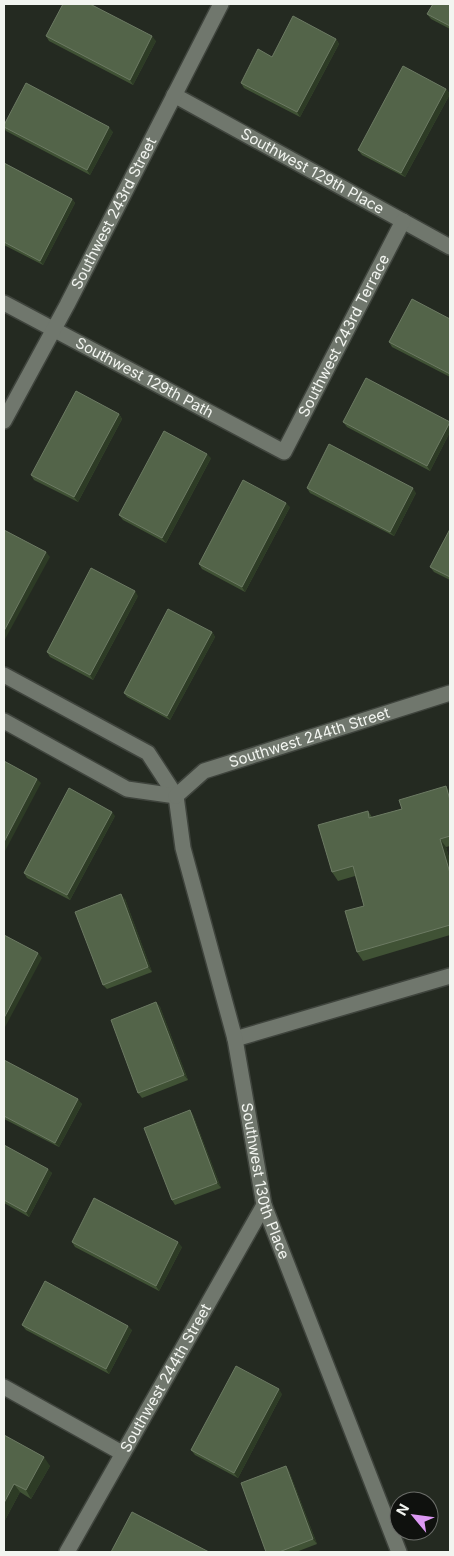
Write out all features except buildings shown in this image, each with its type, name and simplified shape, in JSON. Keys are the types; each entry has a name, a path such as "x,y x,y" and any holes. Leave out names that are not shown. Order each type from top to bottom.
{"street":[{"name":"Southwest 243rd Street","path":"4,421 221,4"},
{"name":"Southwest 129th Place","path":"174,95 450,247"},
{"name":"Southwest 243rd Terrace","path":"284,452 403,221"},
{"name":"Southwest 129th Path","path":"4,303 284,452"},
{"path":"4,675 148,754 176,796"},
{"name":"Southwest 244th Street","path":"176,796 204,771 450,693"},
{"path":"4,721 126,788 176,796"},
{"name":"Southwest 130th Place","path":"176,796 183,848 235,1039 264,1205 399,1552"},
{"path":"235,1039 450,976"},
{"name":"Southwest 244th Street","path":"67,1552 122,1452 264,1205"},
{"path":"4,1387 122,1452"}]}
